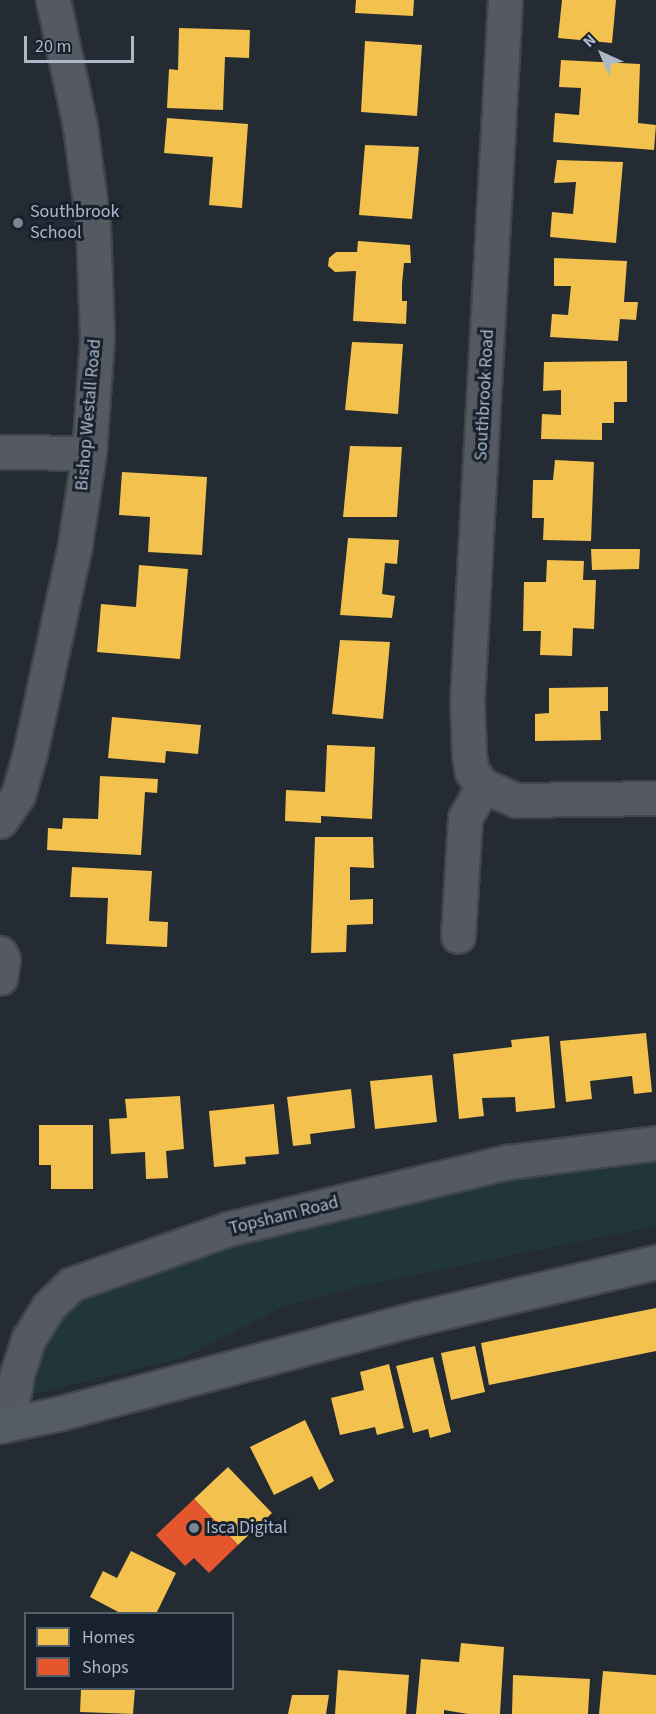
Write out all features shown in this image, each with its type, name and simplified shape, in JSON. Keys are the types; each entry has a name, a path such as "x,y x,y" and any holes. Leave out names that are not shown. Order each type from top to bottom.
{"main road":[{"name":"Topsham Road","path":"4,1425 61,1413 419,1318 656,1263"}],"street":[{"name":"Bishop Westall Road","path":"0,821 18,795 30,753 75,544 89,453 97,338 93,224 80,126 53,0"},
{"name":"Southbrook Road","path":"483,786 472,772 467,702 505,0"},
{"path":"0,452 89,453"},
{"path":"458,936 465,818 483,786 516,800 656,798"},
{"path":"0,953 3,960 0,978"},
{"name":"Topsham Road","path":"4,1425 17,1374 30,1338 48,1307 72,1284 240,1226 508,1162 656,1143"}],"green space":[{"path":"656,1146 656,1226 356,1287 285,1306 183,1358 24,1396 35,1348 63,1301 105,1281 322,1216"}],"building: Homes":[{"path":"356,0 414,0 413,16 355,13"},
{"path":"562,0 616,0 612,43 558,38"},
{"path":"179,28 250,30 249,58 225,57 223,110 167,108 169,69 178,70"},
{"path":"365,41 422,45 417,116 361,112"},
{"path":"561,60 640,64 638,123 656,125 654,150 553,142 555,113 579,115 581,88 559,87"},
{"path":"167,118 248,124 242,208 209,205 213,157 164,153"},
{"path":"365,145 419,147 412,219 359,215"},
{"path":"557,160 623,162 616,243 550,237 552,212 573,214 576,182 554,183"},
{"path":"358,241 410,245 411,263 404,263 402,284 402,301 407,301 406,324 353,321 356,271 335,272 328,266 329,258 336,252 357,252"},
{"path":"554,258 627,261 624,302 638,302 636,320 620,319 618,341 550,337 552,314 568,315 571,286 554,286"},
{"path":"352,342 403,344 398,414 345,410"},
{"path":"627,361 627,402 614,402 614,423 602,423 602,440 541,439 542,414 561,415 561,390 543,391 544,362"},
{"path":"350,446 402,447 397,517 343,517"},
{"path":"555,460 594,462 591,541 543,540 544,518 532,518 533,480 553,480"},
{"path":"122,472 207,477 202,555 148,552 150,517 119,515"},
{"path":"348,538 399,540 397,564 385,563 382,594 395,596 392,618 340,615"},
{"path":"591,549 640,549 639,569 592,570"},
{"path":"547,560 584,561 583,580 596,580 594,629 573,628 572,656 540,655 541,631 523,631 524,582 546,582"},
{"path":"139,565 188,569 180,659 97,652 101,604 136,607"},
{"path":"340,640 390,642 383,719 332,714"},
{"path":"608,687 608,711 600,711 601,740 535,741 535,714 549,713 549,688"},
{"path":"112,717 201,725 198,754 166,751 165,763 108,758"},
{"path":"327,745 375,747 372,819 321,816 321,823 285,821 286,790 325,792"},
{"path":"100,776 158,779 157,793 145,792 141,855 47,850 48,828 62,829 63,818 98,819"},
{"path":"315,837 373,837 374,868 350,867 350,900 373,899 373,924 347,925 346,952 311,953"},
{"path":"72,867 152,871 149,921 168,922 167,947 106,944 108,898 70,897"},
{"path":"646,1033 652,1092 634,1094 632,1076 590,1081 592,1099 566,1102 560,1041"},
{"path":"549,1036 555,1108 516,1112 515,1097 482,1098 484,1116 459,1119 453,1054 512,1047 511,1040"},
{"path":"432,1075 437,1122 375,1129 370,1081"},
{"path":"351,1089 355,1128 310,1134 311,1144 293,1146 287,1097"},
{"path":"180,1096 184,1149 166,1151 168,1178 146,1179 145,1152 111,1154 109,1119 127,1118 125,1099"},
{"path":"274,1104 279,1154 245,1157 246,1164 214,1167 209,1111"},
{"path":"39,1125 93,1125 93,1189 51,1189 51,1165 39,1165"},
{"path":"656,1308 656,1351 489,1385 481,1343"},
{"path":"475,1346 485,1392 451,1400 441,1353"},
{"path":"433,1357 451,1432 430,1438 428,1429 413,1433 396,1366"},
{"path":"389,1364 404,1428 377,1435 375,1427 340,1435 331,1398 364,1390 360,1372"},
{"path":"305,1420 334,1481 319,1490 312,1476 274,1495 250,1447"},
{"path":"228,1467 272,1513 238,1545 194,1499"},
{"path":"131,1551 176,1573 157,1612 118,1612 90,1597 103,1571 117,1578"},
{"path":"461,1643 504,1647 500,1714 468,1714 444,1710 444,1714 416,1714 421,1659 459,1662"},
{"path":"338,1670 409,1675 406,1714 335,1714"},
{"path":"603,1671 656,1675 656,1714 599,1714"},
{"path":"513,1675 590,1679 588,1714 512,1714"},
{"path":"81,1690 135,1690 133,1714 80,1712"},
{"path":"292,1695 329,1695 326,1714 288,1714"}],"building: Shops":[{"path":"194,1499 238,1545 209,1573 194,1558 185,1566 156,1535"}],"place":[{"name":"Southbrook School","path":"18,223"},
{"name":"Isca Digital","path":"194,1528"}]}
